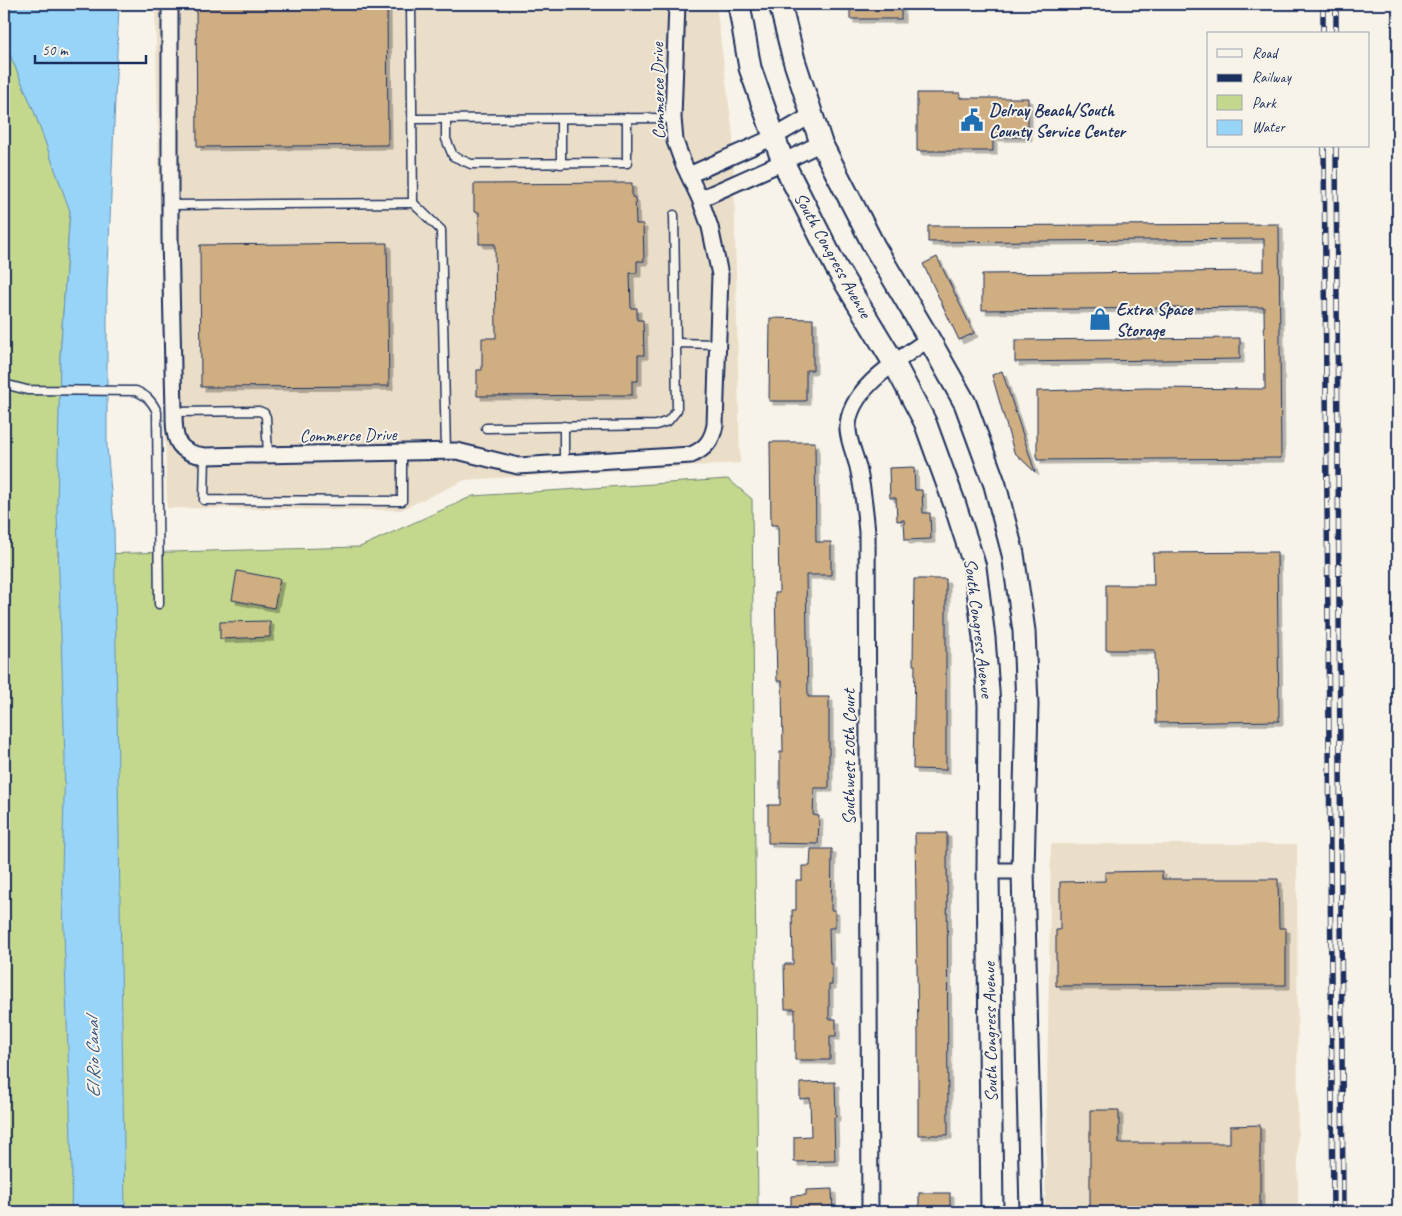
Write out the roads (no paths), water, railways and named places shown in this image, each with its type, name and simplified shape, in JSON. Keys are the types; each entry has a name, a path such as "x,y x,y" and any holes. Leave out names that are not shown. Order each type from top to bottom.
{"main road":[{"name":"South Congress Avenue","path":"738,4 750,68 783,162 836,268 894,363 925,422 954,502 974,567 984,638 989,705 988,871 992,1212"},
{"name":"South Congress Avenue","path":"780,4 794,60 821,143 874,246 965,403 995,485 1013,554 1024,631 1027,705 1023,871 1031,1212"}],"street":[{"name":"Commerce Drive","path":"170,4 170,205 174,434 178,443 194,455 205,456 446,451 468,452 492,461 518,466 691,455 700,451 708,444 713,435 715,425 720,275 710,227 677,147 673,118 676,4"},
{"path":"688,175 774,136 812,115"},
{"path":"700,199 821,143"},
{"name":"Southwest 20th Court","path":"870,1212 867,532 864,500 848,431 852,408 857,398 894,363 929,340"},
{"path":"988,871 1023,871"}],"lane":[{"path":"411,4 413,203 440,230 446,451"},
{"path":"446,119 446,140 453,156 472,164 561,164 627,163 627,118"},
{"path":"412,119 673,118"},
{"path":"561,119 561,164"},
{"path":"170,205 413,203"},
{"path":"486,428 656,424 668,421 677,410 674,215"},
{"path":"676,343 717,344"},
{"path":"4,384 27,390 136,391 146,395 153,403 157,412 159,604"},
{"path":"174,412 259,411 264,413 266,417 268,455"},
{"path":"564,426 564,463"},
{"path":"205,456 204,500 402,502 402,452"}],"water":[{"name":"El Rio Canal","path":"4,4 119,4 107,291 107,447 114,525 125,1212 71,1212 72,1169 62,872 65,760 57,513 60,357 70,211 34,111 5,43"}],"railway":[{"path":"1323,4 1323,32"},
{"path":"1336,4 1336,32"},
{"path":"1324,148 1333,1212"},
{"path":"1336,148 1343,1212"}],"place":[{"name":"Delray Beach/South County Service Center","path":"972,120"},
{"name":"Extra Space Storage","path":"1100,319"}]}
